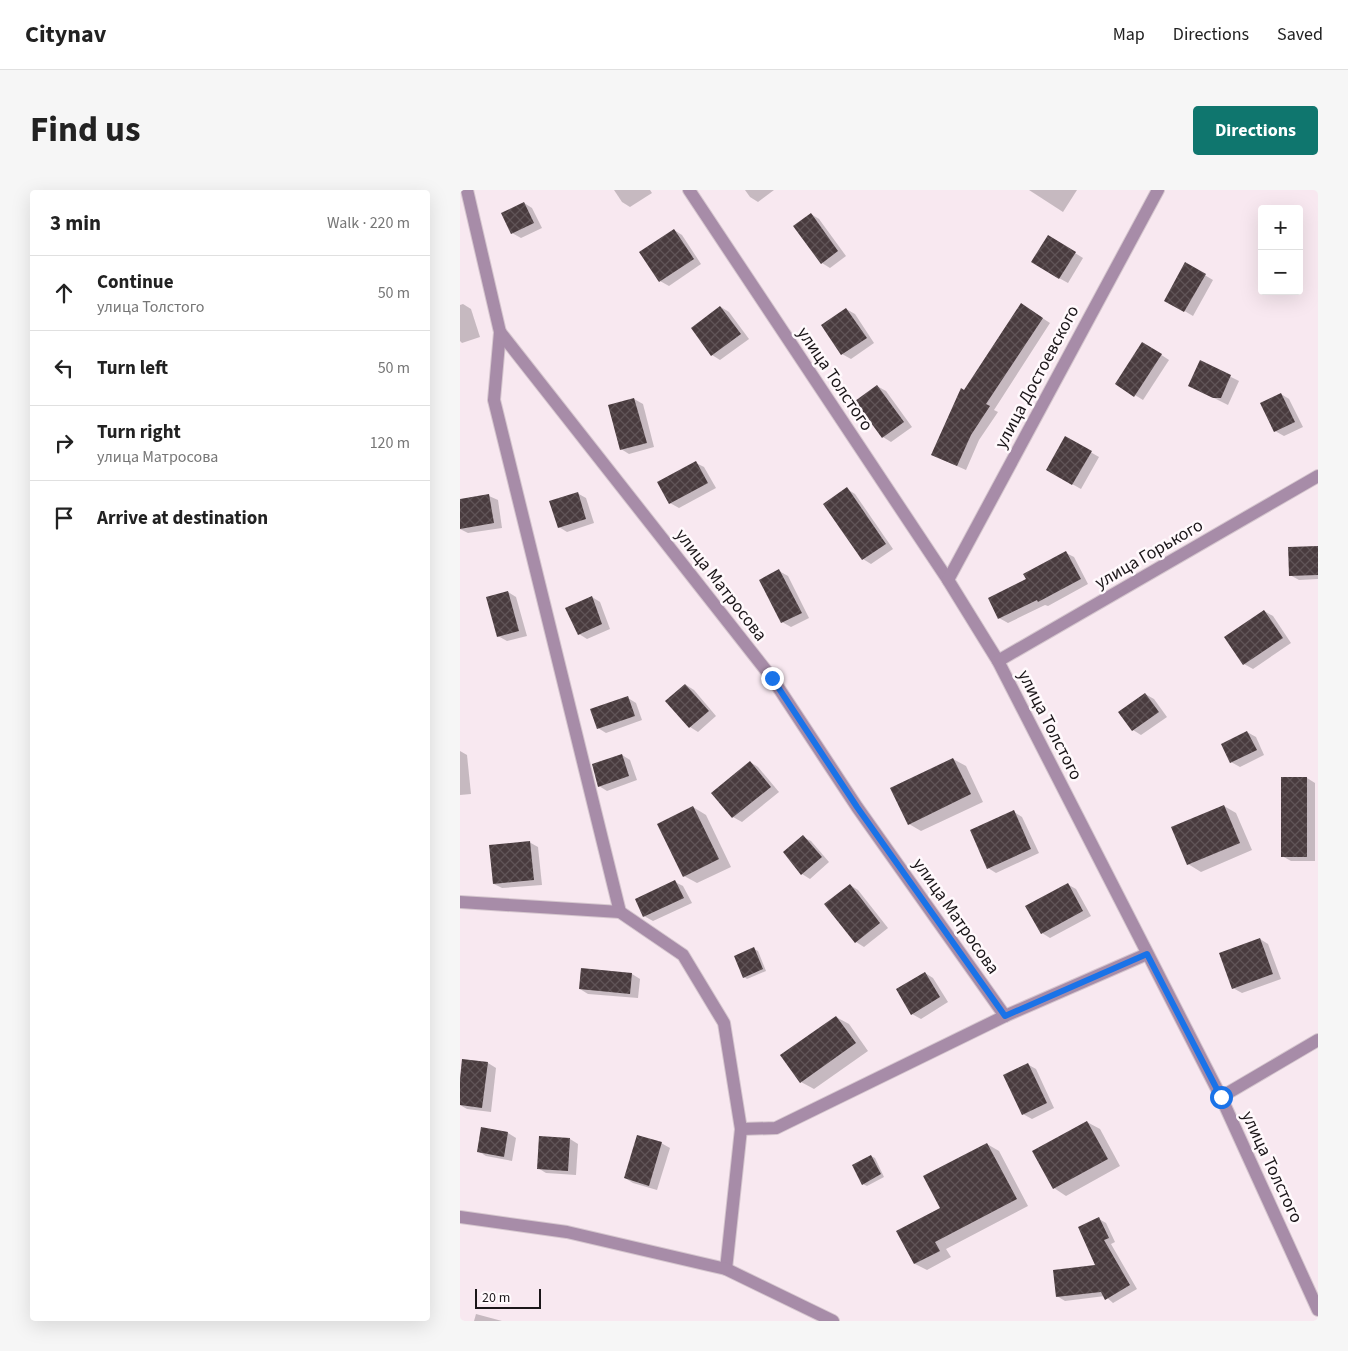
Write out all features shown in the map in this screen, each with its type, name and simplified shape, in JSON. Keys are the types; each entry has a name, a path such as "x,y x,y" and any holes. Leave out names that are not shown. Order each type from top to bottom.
{"street":[{"path":"467,190 500,332 494,400 620,912"},
{"name":"улица Толстого","path":"689,190 948,580 998,661 1221,1097 1318,1310"},
{"name":"улица Достоевского","path":"948,580 1158,190"},
{"name":"улица Матросова","path":"500,332 772,678 857,807 1005,1016"},
{"name":"улица Горького","path":"998,661 1318,476"},
{"path":"460,902 620,912 683,955 724,1023 741,1130 726,1269"},
{"path":"741,1130 776,1128 1005,1016 1147,954"},
{"path":"1221,1097 1318,1040"},
{"path":"460,1217 567,1232 726,1269 833,1321"}],"building":[{"path":"524,202 534,223 511,234 501,213"},
{"path":"811,213 838,251 821,264 793,226"},
{"path":"674,229 694,259 659,282 639,252"},
{"path":"1048,235 1076,252 1059,279 1031,262"},
{"path":"1185,262 1206,274 1184,312 1164,301"},
{"path":"1021,303 1043,318 986,404 990,406 971,435 957,466 931,455 961,388 964,390"},
{"path":"720,306 741,334 711,356 691,328"},
{"path":"846,308 867,338 841,355 821,325"},
{"path":"1142,342 1162,354 1134,397 1115,384"},
{"path":"1200,360 1231,375 1221,398 1213,398 1188,386"},
{"path":"877,385 904,422 882,438 855,401"},
{"path":"1281,393 1295,422 1274,432 1260,403"},
{"path":"634,398 647,443 620,450 608,405"},
{"path":"1065,436 1092,451 1072,485 1046,470"},
{"path":"696,461 708,483 669,504 657,482"},
{"path":"847,487 886,544 862,560 823,504"},
{"path":"578,492 586,519 558,528 549,501"},
{"path":"489,494 494,523 460,529 460,499"},
{"path":"1318,546 1318,575 1289,576 1288,547"},
{"path":"1066,551 1081,579 1038,602 1037,600 998,619 988,598 1026,579 1023,574"},
{"path":"779,569 802,613 781,623 759,580"},
{"path":"508,591 519,631 497,637 486,597"},
{"path":"592,596 602,624 578,635 565,608"},
{"path":"1264,610 1283,638 1243,665 1224,637"},
{"path":"685,684 709,711 689,728 665,701"},
{"path":"1145,693 1159,712 1132,731 1118,712"},
{"path":"628,696 635,716 597,729 590,709"},
{"path":"1247,731 1257,750 1230,763 1221,744"},
{"path":"622,754 629,776 598,787 592,764"},
{"path":"953,758 971,794 908,825 890,788"},
{"path":"750,761 771,787 732,818 711,793"},
{"path":"1281,777 1307,777 1307,857 1281,857"},
{"path":"1224,805 1240,843 1187,865 1171,827"},
{"path":"693,806 719,859 683,877 657,824"},
{"path":"1014,810 1031,849 987,869 970,830"},
{"path":"803,835 822,857 801,875 783,852"},
{"path":"530,841 534,880 493,884 489,845"},
{"path":"675,880 684,898 643,917 635,899"},
{"path":"1068,883 1083,911 1041,934 1025,906"},
{"path":"850,884 880,923 855,943 824,904"},
{"path":"1260,938 1273,974 1232,989 1219,953"},
{"path":"754,947 763,969 743,978 734,956"},
{"path":"581,968 632,973 630,994 579,989"},
{"path":"925,972 940,997 911,1015 896,989"},
{"path":"836,1016 856,1043 800,1083 780,1055"},
{"path":"462,1059 488,1062 482,1108 460,1105"},
{"path":"1028,1063 1047,1103 1022,1115 1003,1075"},
{"path":"1087,1121 1108,1159 1053,1189 1032,1151"},
{"path":"481,1127 508,1132 504,1157 477,1152"},
{"path":"637,1135 662,1142 649,1186 624,1178"},
{"path":"539,1136 570,1138 568,1171 537,1169"},
{"path":"987,1143 1017,1199 935,1242 940,1251 914,1264 896,1231 940,1208 923,1176"},
{"path":"871,1155 881,1174 862,1185 852,1165"},
{"path":"1099,1217 1109,1238 1104,1240 1130,1285 1105,1300 1101,1292 1056,1297 1053,1270 1095,1265 1078,1227"}],"route":[{"path":"772,678 857,807 1005,1016 1147,954 1221,1097"}]}
